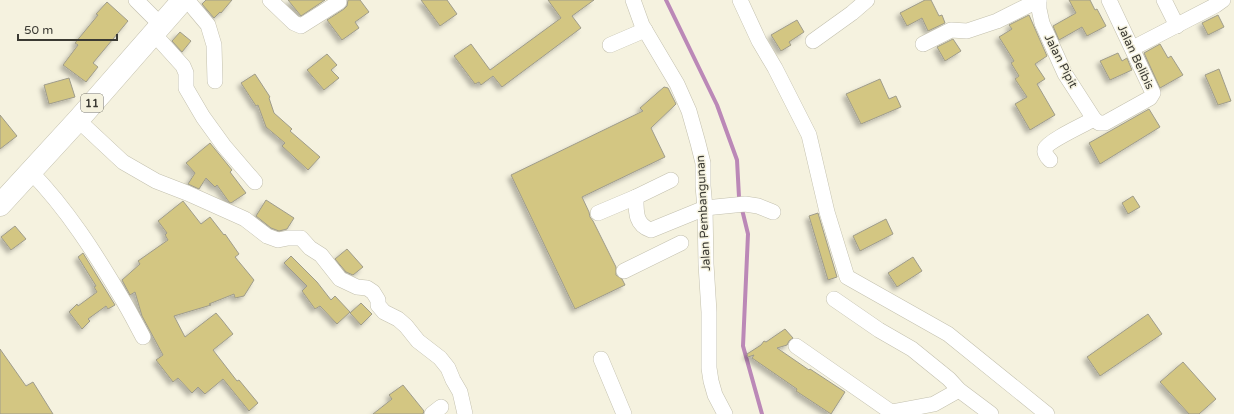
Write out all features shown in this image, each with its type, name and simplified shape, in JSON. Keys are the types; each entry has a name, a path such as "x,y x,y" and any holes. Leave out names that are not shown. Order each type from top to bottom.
{"highway":[{"name":"11","path":"0,205 78,120 183,0"}],"street":[{"path":"136,0 182,66 186,73 186,88 203,117 224,146 255,182"},
{"path":"187,0 208,25 214,45 215,81"},
{"path":"270,0 294,23 301,26 339,2"},
{"name":"Jalan Pembangunan","path":"633,0 636,11 645,30 676,84 689,111 703,163 709,312 709,368 715,395 725,414"},
{"path":"740,0 759,41 775,68 809,135 827,212 847,277 948,334 1047,414"},
{"path":"813,40 852,13 866,0"},
{"path":"923,44 951,30 967,32 997,21 1039,0"},
{"name":"Jalan Pipit","path":"1039,0 1042,23 1065,74 1094,119"},
{"name":"Jalan Belibis","path":"1094,119 1099,123 1105,123 1152,96 1153,93 1109,0"},
{"path":"1164,0 1177,26"},
{"path":"1133,48 1177,26 1223,0"},
{"path":"610,45 645,30"},
{"path":"1050,160 1045,154 1045,150 1049,143 1094,119"},
{"path":"78,120 124,162 156,181 187,193 244,220 267,236 278,240 301,238 310,248 321,255 340,279 357,287 367,288 373,292 378,300 378,305 384,312 398,319 406,326 418,342 440,358 448,368 460,392 465,414"},
{"path":"31,172 52,193 92,250 122,298 143,338"},
{"path":"598,213 672,180"},
{"path":"636,197 636,209 639,222 645,228 651,230 705,208 745,204 758,206 773,212"},
{"path":"658,228 667,250"},
{"path":"624,271 681,243"},
{"path":"834,299 879,330 912,349 949,379 959,390 991,414"},
{"path":"796,346 890,413 934,404 941,407 959,390"},
{"path":"601,359 624,414"}],"building":[{"path":"206,0 232,0 221,13 220,12 214,18 202,4"},
{"path":"288,0 325,0 301,16"},
{"path":"348,0 360,0 369,12 355,22 359,28 342,40 327,20 344,9 347,6"},
{"path":"421,0 447,0 457,14 440,26"},
{"path":"548,0 594,0 572,16 581,28 502,87 493,76 481,85 479,82 475,84 454,56 471,44 490,70 561,18"},
{"path":"925,0 931,0 939,16 942,15 945,23 928,31 922,18 907,26 900,13"},
{"path":"1069,0 1090,0 1095,10 1097,9 1106,26 1087,36 1082,27 1059,40 1053,26 1076,13"},
{"path":"107,2 128,21 93,63 98,67 86,82 63,65 78,45 75,43 98,15 96,14"},
{"path":"1029,15 1047,56 1035,64 1045,79 1037,84 1055,115 1030,130 1015,104 1027,97 1015,79 1019,76 1011,63 1014,61 999,37 1012,29 1009,25"},
{"path":"1218,15 1224,27 1208,35 1202,23"},
{"path":"797,20 804,32 789,42 791,45 781,51 771,35"},
{"path":"180,32 191,41 182,52 172,41"},
{"path":"953,39 961,51 945,61 937,47"},
{"path":"1160,44 1168,58 1171,56 1183,75 1160,88 1144,53"},
{"path":"1118,53 1122,61 1127,58 1132,70 1110,80 1100,61"},
{"path":"327,54 337,65 331,70 339,78 324,90 307,70"},
{"path":"1219,69 1231,101 1218,105 1205,75"},
{"path":"255,74 270,97 269,98 274,113 292,129 290,131 320,157 308,170 282,146 285,143 266,127 258,105 256,106 241,83"},
{"path":"69,78 75,97 49,104 44,85"},
{"path":"880,79 889,99 896,96 901,107 861,124 846,94"},
{"path":"664,87 668,88 676,104 651,128 665,157 582,197 590,217 616,267 616,275 622,279 625,285 575,309 511,175 643,111 640,108"},
{"path":"1149,109 1160,127 1100,164 1089,143"},
{"path":"0,115 17,136 0,149"},
{"path":"210,143 232,170 230,172 246,193 231,203 217,185 215,187 206,178 199,189 188,184 195,173 186,163"},
{"path":"1133,196 1140,207 1128,214 1122,203"},
{"path":"266,200 294,218 287,229 279,231 271,228 256,216"},
{"path":"183,201 201,224 210,217 224,235 225,234 239,254 235,257 254,280 244,296 235,298 234,294 209,304 211,305 174,316 185,337 216,313 222,320 233,334 213,350 237,381 239,380 258,403 249,411 223,379 205,394 198,387 192,393 178,378 173,382 156,360 163,355 142,316 135,292 130,295 122,280 140,264 138,261 168,240 165,235 167,233 158,221"},
{"path":"818,213 837,277 828,280 809,216"},
{"path":"886,219 893,234 860,251 853,236"},
{"path":"15,226 26,239 11,250 1,237"},
{"path":"347,249 363,267 353,275 346,272 335,259"},
{"path":"83,253 115,305 108,309 106,306 88,319 90,321 82,329 69,312 77,304 78,306 97,292 94,287 96,286 78,257"},
{"path":"291,256 317,282 331,300 335,296 350,312 337,324 320,306 315,309 302,291 307,286 284,263"},
{"path":"913,257 922,271 897,287 888,273"},
{"path":"361,303 372,314 361,325 350,313"},
{"path":"1148,314 1162,334 1100,376 1087,357"},
{"path":"785,329 793,338 787,345 777,348 845,392 831,414 796,391 797,389 752,358 754,355 748,357 747,354 761,345 764,341 766,342"},
{"path":"0,349 26,386 33,382 53,414 0,414"},
{"path":"1183,362 1216,399 1199,414 1189,414 1160,382"},
{"path":"403,385 424,411 423,414 373,414 392,399 389,395"}],"waterway":[{"path":"666,0 717,105 737,160 739,197 748,234 743,346 762,414"}]}
